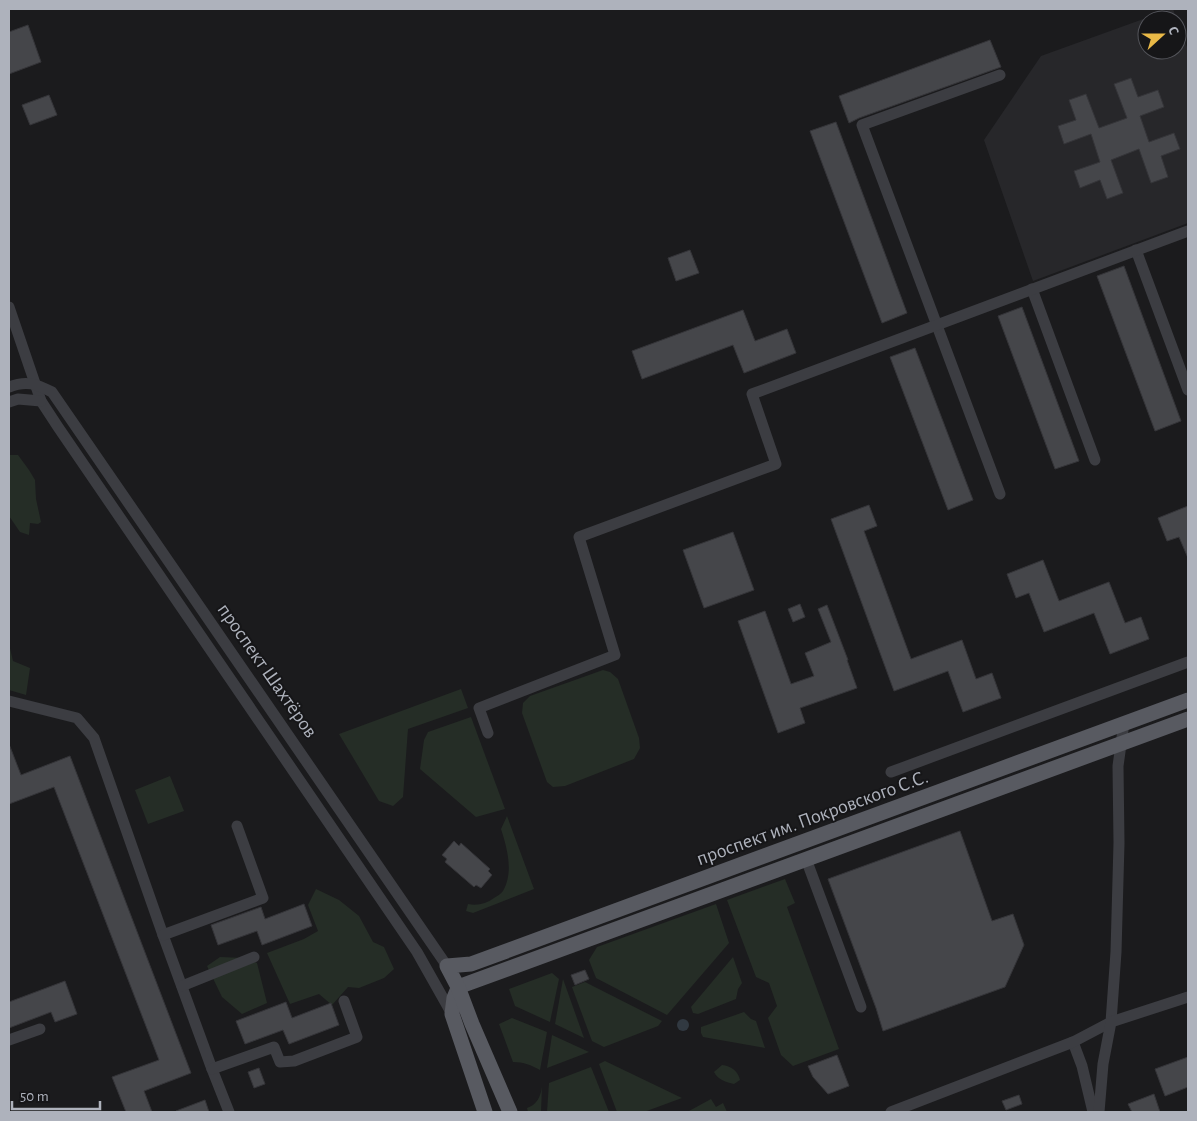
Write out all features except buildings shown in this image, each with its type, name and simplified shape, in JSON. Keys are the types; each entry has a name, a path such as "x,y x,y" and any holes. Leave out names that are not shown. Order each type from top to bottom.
{"main road":[{"name":"проспект им. Покровского С.С.","path":"447,966 471,964 1188,700"},
{"name":"проспект им. Покровского С.С.","path":"458,987 1188,719"},
{"path":"452,1014 454,998 458,987 471,964"},
{"name":"проспект Шахтёров","path":"447,966 458,987 510,1112"},
{"name":"проспект Шахтёров","path":"452,1014 485,1112"}],"street":[{"path":"1000,75 862,125 1000,494"},
{"path":"488,733 479,708 615,655 579,537 776,464 752,394 1188,231"},
{"path":"1136,250 1188,390"},
{"path":"1032,289 1095,460"},
{"name":"проспект Шахтёров","path":"9,307 35,384 42,401 58,427 424,963 452,1014"},
{"path":"9,387 19,384 35,384"},
{"name":"проспект Шахтёров","path":"35,384 52,392 447,966"},
{"path":"9,402 18,399 42,401"},
{"path":"891,772 1188,662"},
{"path":"9,701 77,718 94,738 163,935 229,1112"},
{"path":"1098,1112 1103,1064 1111,1022 1119,843 1118,766 1124,723"},
{"path":"163,935 263,898 237,826"},
{"path":"806,859 861,1007"},
{"path":"182,986 254,957"},
{"name":"проспект Шахтёров","path":"424,963 440,978 458,987"},
{"path":"890,1112 1073,1042 1111,1022 1188,997"},
{"path":"212,1069 274,1047 280,1062 294,1061 357,1037 344,1001"},
{"path":"9,1040 40,1029"},
{"path":"1073,1042 1082,1066 1093,1112"}],"shaded area":[{"path":"1137,21 1137,60 1187,60 1187,47 1188,223 1033,281 984,140 1041,56"},
{"path":"9,455 18,455 35,480 36,499 41,522 38,524 30,523 29,535 20,532 9,516"},
{"path":"9,644 13,661 30,668 26,695 9,690"},
{"path":"603,670 610,672 618,679 639,738 640,748 634,759 565,786 553,787 547,782 522,713 523,703 530,696"},
{"path":"461,689 468,708 408,729 403,797 393,806 379,801 339,734"},
{"path":"471,717 505,809 476,817 420,769 424,740 428,732"},
{"path":"170,776 184,811 148,824 135,790"},
{"path":"507,816 534,889 473,913 466,911 468,904 478,905 485,903 503,891 509,868 501,829"},
{"path":"785,879 795,903 787,907 839,1049 793,1066 781,1055 768,1018 777,1006 769,983 756,977 727,900"},
{"path":"316,889 339,900 359,916 373,942 384,947 394,969 384,978 359,988 348,987 332,1005 319,994 290,1004 267,953 304,939 318,931 308,905"},
{"path":"716,904 729,943 667,1015 596,978 589,960 597,947"},
{"path":"220,957 244,958 257,963 267,1003 242,1014 222,997 207,966"},
{"path":"733,957 742,983 738,989 736,999 698,1014 693,1013 691,1007"},
{"path":"552,973 559,979 550,1022 515,1006 509,989"},
{"path":"563,979 584,1038 555,1024"},
{"path":"585,982 662,1021 658,1026 604,1047 592,1041 572,987"},
{"path":"744,1012 756,1021 765,1048 703,1037 701,1027"},
{"path":"512,1018 547,1032 540,1070 527,1064 513,1062 499,1024"},
{"path":"683,1019 689,1025 683,1031 677,1025"},
{"path":"552,1035 589,1052 547,1068"},
{"path":"605,1061 682,1098 644,1112 617,1112 599,1064"},
{"path":"722,1065 734,1070 740,1080 734,1084 720,1079 714,1072"},
{"path":"591,1067 609,1112 547,1112 549,1083"},
{"path":"542,1086 541,1112 528,1112 527,1108 538,1100"},
{"path":"711,1099 716,1107 723,1103 727,1112 676,1112 689,1111"}]}
